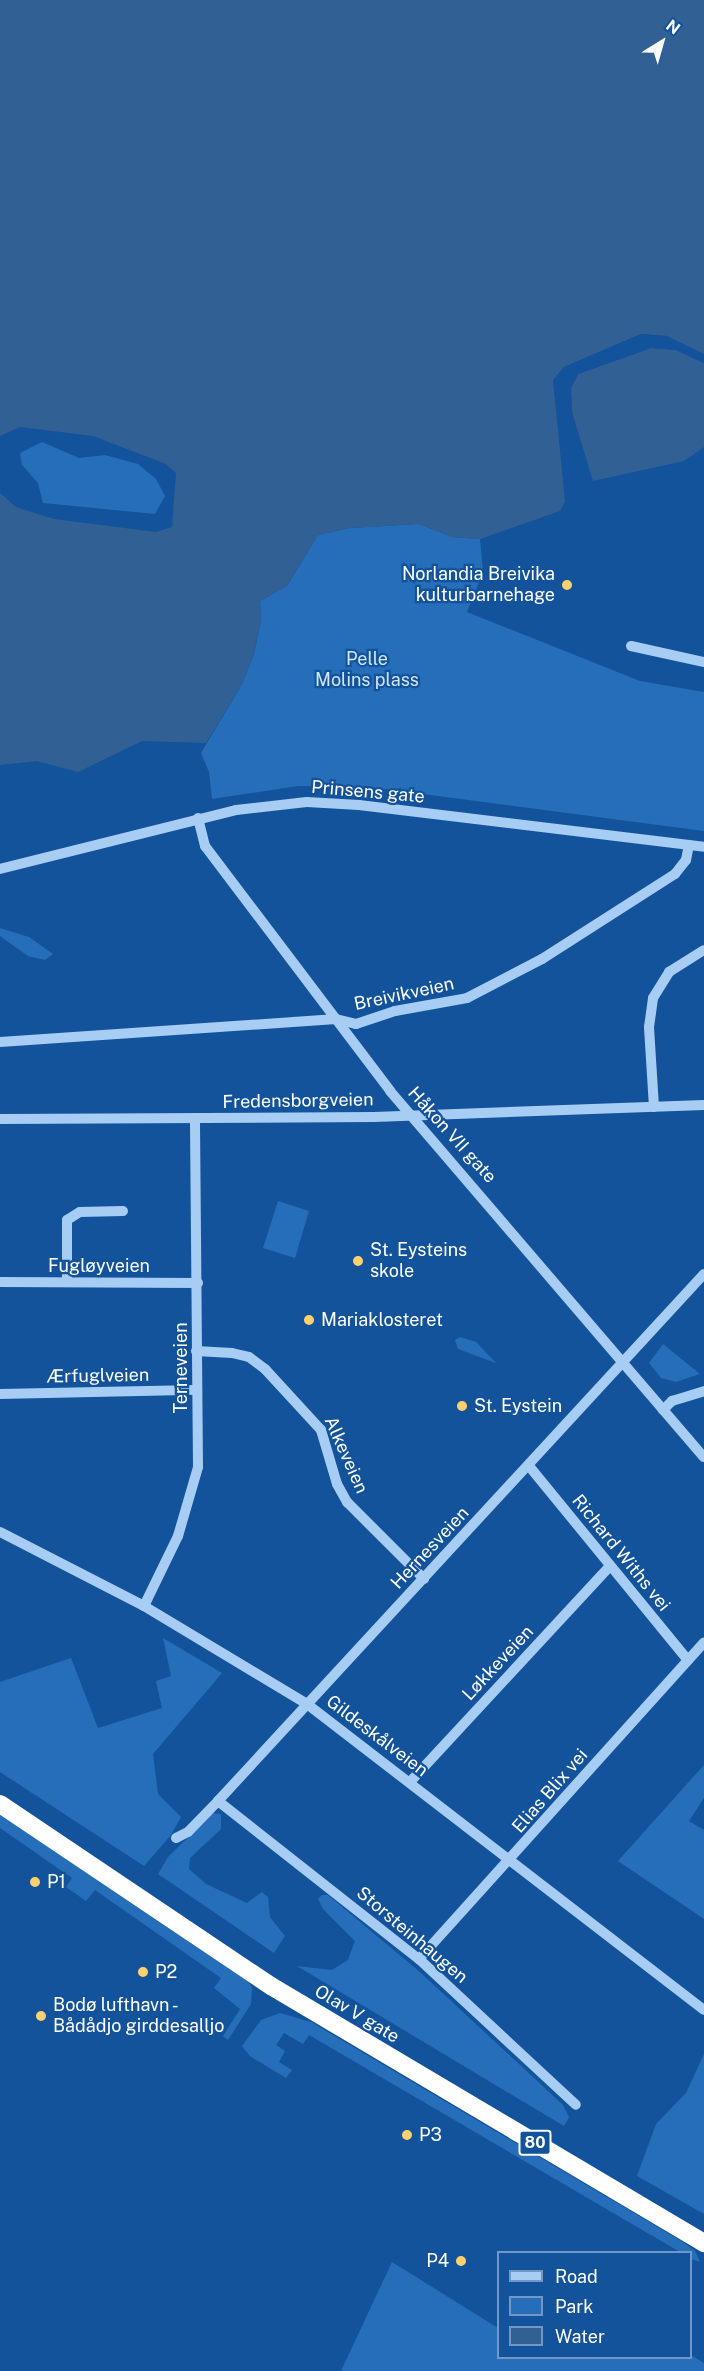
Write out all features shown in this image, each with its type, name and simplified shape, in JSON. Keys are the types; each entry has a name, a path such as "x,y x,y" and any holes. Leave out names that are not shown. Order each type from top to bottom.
{"highway":[{"name":"Olav V gate","path":"0,1804 271,1986 704,2243"}],"street":[{"path":"631,646 704,662"},
{"name":"Prinsens gate","path":"0,869 198,818 307,802 348,804 704,847"},
{"name":"Håkon VII gate","path":"198,818 205,846 336,1019 412,1114 704,1457"},
{"name":"Breivikveien","path":"0,1042 336,1019 356,1024 395,1011 467,998 497,985 675,874 686,860 689,845"},
{"path":"654,1107 649,1027 653,998 669,972 704,950"},
{"name":"Fredensborgveien","path":"0,1119 412,1114 704,1105"},
{"name":"Terneveien","path":"144,1606 192,1495 198,1467 195,1118"},
{"path":"67,1282 67,1220 80,1212 123,1210"},
{"name":"Hernesveien","path":"176,1838 188,1832 218,1801 704,1274"},
{"name":"Fugløyveien","path":"0,1282 198,1283"},
{"name":"Alkeveien","path":"196,1351 240,1355 265,1369 321,1430 338,1484 347,1502 424,1579"},
{"name":"Ærfuglveien","path":"0,1394 197,1390"},
{"path":"663,1410 672,1401 704,1391"},
{"name":"Richard Withs vei","path":"529,1466 688,1660"},
{"name":"Gildeskålveien","path":"0,1532 144,1606 307,1704 704,2010"},
{"name":"Løkkeveien","path":"410,1782 609,1566"},
{"name":"Elias Blix vei","path":"419,1959 511,1861 704,1642"},
{"name":"Storsteinhaugen","path":"218,1801 419,1959 576,2105"}],"green space":[{"path":"42,442 79,458 105,455 138,464 156,479 165,496 155,514 43,503 38,483 22,465 20,453"},
{"name":"Pelle Molins plass","path":"419,524 452,537 480,539 483,572 467,612 640,681 704,692 704,831 370,787 298,786 212,799 209,772 201,753 242,684 254,654 261,621 260,601 287,586 318,535 350,528"},
{"path":"0,928 29,937 53,954 45,960 28,956 0,936"},
{"path":"278,1201 309,1211 295,1258 263,1248"},
{"path":"460,1337 476,1342 496,1363 458,1349 455,1340"},
{"path":"663,1344 700,1374 676,1382 661,1378 649,1363"},
{"path":"163,1638 222,1673 153,1754 158,1794 181,1817 171,1835 144,1866 0,1772 0,1682 71,1658 98,1728 162,1708 156,1681 171,1676"},
{"path":"704,1765 704,1798 689,1821 704,1830 704,1919 618,1861"},
{"path":"0,1813 247,1980 252,1987 251,2004 228,2040 223,2036 240,2009 214,1988 221,1978 95,1890 86,1901 66,1887 72,1878 0,1828"},
{"path":"213,1813 221,1814 221,1829 190,1858 189,1869 206,1884 247,1903 262,1892 268,1897 270,1917 285,1936 274,1953 158,1874 168,1857"},
{"path":"322,1895 328,1895 421,1973 563,2105 569,2117 564,2126 297,1966 332,1970 348,1960 355,1941 323,1909 318,1899"},
{"path":"280,2013 311,2022 683,2242 695,2251 700,2262 692,2259 692,2251 678,2251 309,2035 303,2044 284,2033 276,2045 285,2051 279,2062 292,2070 286,2078 250,2056 242,2046 261,2020"},
{"path":"704,2054 704,2214 637,2176 656,2124 686,2093"},
{"path":"392,2262 497,2327 497,2359 692,2359 692,2356 704,2363 704,2371 341,2371"}],"water":[{"path":"0,0 704,0 704,354 667,336 641,334 564,367 553,381 567,498 560,511 480,539 452,537 419,524 350,528 318,535 287,586 260,601 261,621 254,653 242,684 206,743 142,741 78,772 37,761 0,765 0,493 16,507 54,519 156,532 172,527 176,473 166,464 93,436 20,427 0,436"},
{"path":"651,348 676,350 704,363 704,447 684,461 593,481 572,412 571,388 578,374"}],"pier":[{"path":"641,334 667,336 704,357 666,339 642,338 566,369 556,382 570,498 566,511 553,380 564,367"},
{"path":"651,345 677,348 704,363 676,350 651,348 578,374 571,388 572,412 590,483 569,413 568,387 577,372"}],"place":[{"name":"Norlandia Breivika kulturbarnehage","path":"567,585"},
{"name":"St. Eysteins skole","path":"358,1261"},
{"name":"Mariaklosteret","path":"309,1320"},
{"name":"St. Eystein","path":"462,1406"},
{"name":"P1","path":"35,1882"},
{"name":"P2","path":"143,1972"},
{"name":"Bodø lufthavn - Bådådjo girddesalljo","path":"41,2016"},
{"name":"P3","path":"407,2135"},
{"name":"P4","path":"461,2261"}]}
